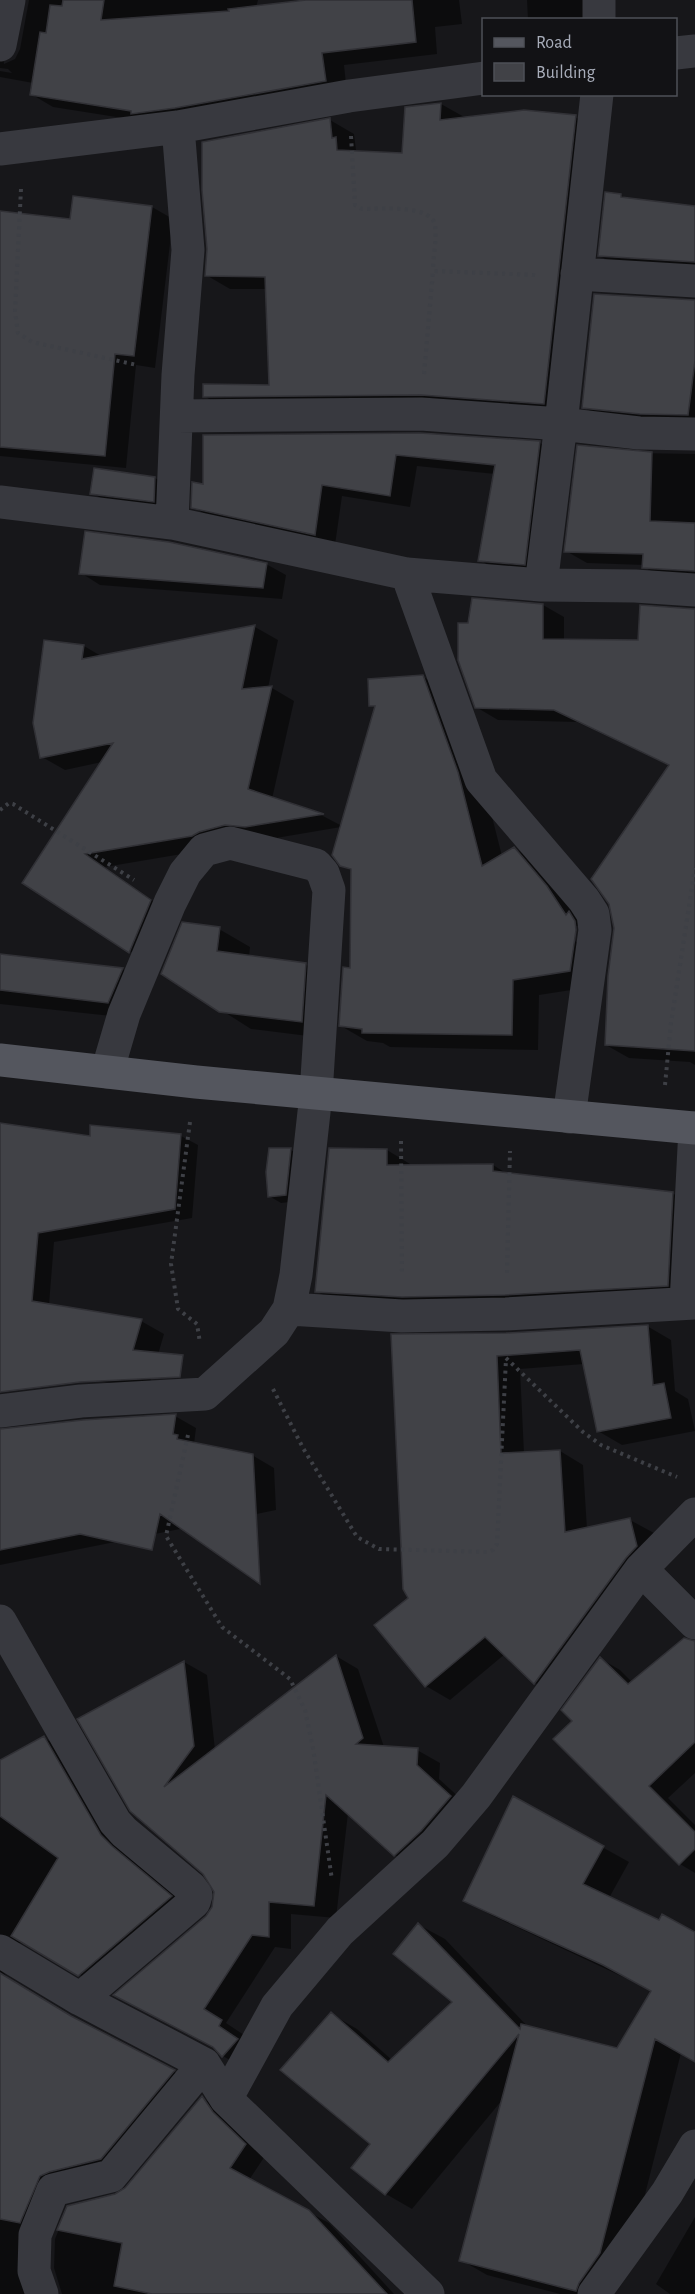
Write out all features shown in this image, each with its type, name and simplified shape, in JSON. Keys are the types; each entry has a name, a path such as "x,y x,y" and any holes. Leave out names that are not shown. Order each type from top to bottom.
{"main road":[{"path":"0,1060 316,1094 695,1128"}],"street":[{"path":"0,45 9,0"},
{"path":"599,0 600,18"},
{"path":"677,53 695,51"},
{"path":"11,147 178,127 349,96 482,78"},
{"path":"541,585 597,96"},
{"path":"172,523 178,375 188,250 178,127"},
{"path":"578,274 695,281"},
{"path":"177,416 421,414 561,424 639,433 695,434"},
{"path":"0,502 172,523 407,574 541,585 635,586 695,590"},
{"path":"407,574 481,780 584,900 593,914 595,930 569,1117"},
{"path":"0,1410 81,1401 205,1394 274,1332 289,1309 296,1275 316,1094 329,890 323,873 316,865 230,843 204,850 185,873 170,903 124,1014 107,1072"},
{"path":"289,1309 402,1317 506,1314 691,1303 695,1128"},
{"path":"226,2099 277,2006 340,1931 435,1844 469,1804 641,1569 693,1519"},
{"path":"641,1569 695,1623"},
{"path":"0,1621 116,1822 124,1832 191,1888 196,1895 194,1902 80,1999"},
{"path":"0,1951 80,1999 204,2064 226,2099 428,2294"},
{"path":"42,2294 34,2271 35,2235 53,2190 111,2176 204,2064"},
{"path":"594,2294 667,2193 695,2146"}],"path":[{"path":"349,96 355,205 362,209 418,210 429,214 435,223 421,414"},
{"path":"11,147 15,310 18,333 32,342 81,351 178,375"},
{"path":"433,272 578,274"},
{"path":"0,810 9,803 13,804 170,903"},
{"path":"661,1124 671,1023 695,868"},
{"path":"196,1082 171,1264 178,1309 197,1324 205,1394 194,1405 166,1536 222,1627 290,1679 305,1710 313,1748 340,1931"},
{"path":"401,1101 402,1317"},
{"path":"253,1351 303,1448 357,1537 379,1549 488,1552 494,1550 497,1544 506,1359"}],"building":[{"path":"63,0 104,0 101,20 229,11 228,9 306,0 412,0 416,42 322,53 326,81 131,114 131,111 30,95 40,32 46,33 50,5 62,6"},
{"path":"441,103 440,120 524,110 576,115 544,404 421,395 203,397 203,384 269,385 265,277 205,276 207,249 202,190 202,142 330,118 332,138 336,137 337,150 402,153 405,107"},
{"path":"605,192 621,194 621,197 695,206 695,262 598,256"},
{"path":"73,196 152,206 134,356 115,354 105,456 0,447 0,211 70,219"},
{"path":"594,294 695,300 695,361 688,415 640,414 582,408"},
{"path":"420,433 540,441 525,565 478,561 495,465 396,455 390,496 322,485 315,535 191,508 192,482 203,484 203,435"},
{"path":"577,445 652,452 650,521 695,523 695,571 642,568 643,554 564,552"},
{"path":"94,468 155,477 154,502 90,494"},
{"path":"85,531 169,542 267,563 263,588 79,574"},
{"path":"472,598 543,604 543,639 638,640 640,605 695,609 695,1051 605,1045 608,976 614,928 609,904 591,879 669,765 554,710 475,708 458,660 458,623 468,623"},
{"path":"255,625 242,689 272,686 248,789 324,814 245,827 225,825 192,836 85,854 151,900 129,953 22,883 113,743 40,758 33,723 44,640 84,645 82,659"},
{"path":"423,675 458,772 482,866 514,847 547,886 566,915 569,911 575,921 576,930 570,971 513,980 512,1035 362,1033 362,1029 339,1026 343,967 350,968 351,869 340,866 332,855 375,706 369,706 368,679"},
{"path":"182,922 220,927 217,951 306,963 302,1022 219,1012 161,974"},
{"path":"0,954 123,968 108,1003 0,990"},
{"path":"0,1123 90,1136 90,1125 181,1134 175,1209 38,1233 32,1301 142,1319 133,1350 183,1355 180,1377 80,1382 0,1392"},
{"path":"269,1148 291,1148 286,1195 268,1197 266,1172"},
{"path":"329,1148 387,1149 387,1165 493,1164 493,1171 673,1192 668,1286 505,1295 402,1297 315,1292"},
{"path":"648,1325 653,1385 664,1383 671,1418 597,1432 580,1350 497,1356 501,1453 560,1450 565,1532 630,1518 637,1546 534,1684 485,1637 425,1687 374,1625 408,1598 403,1589 391,1334 506,1333"},
{"path":"176,1414 173,1434 178,1435 177,1439 253,1454 260,1584 160,1514 152,1550 80,1534 0,1550 0,1429 83,1420"},
{"path":"684,1638 695,1641 695,1742 649,1786 695,1832 695,1849 679,1865 553,1739 572,1721 561,1710 600,1657 628,1684"},
{"path":"336,1655 363,1738 356,1744 418,1748 417,1765 451,1796 421,1831 394,1856 326,1795 314,1906 269,1902 269,1937 252,1935 204,2009 222,2020 219,2026 238,2039 222,2057 213,2047 113,1995 206,1916 212,1907 214,1892 203,1874 130,1811 77,1719 184,1661 194,1746 164,1787"},
{"path":"44,1736 101,1835 172,1896 78,1976 11,1936 58,1858 0,1816 0,1760"},
{"path":"513,1796 604,1846 583,1884 659,1920 662,1914 695,1932 695,2062 655,2039 600,2253 576,2291 459,2261 519,2034 385,2195 351,2168 370,2144 280,2070 331,2012 388,2062 452,2002 393,1954 418,1923 520,2029 521,2024 617,2048 651,1991 603,1965 463,1901"},
{"path":"0,1973 71,2016 175,2070 101,2159 40,2176 20,2223 0,2219"},
{"path":"202,2096 213,2112 246,2144 230,2168 309,2210 387,2294 152,2294 114,2286 122,2243 57,2230 67,2206 115,2194 125,2188"}]}
